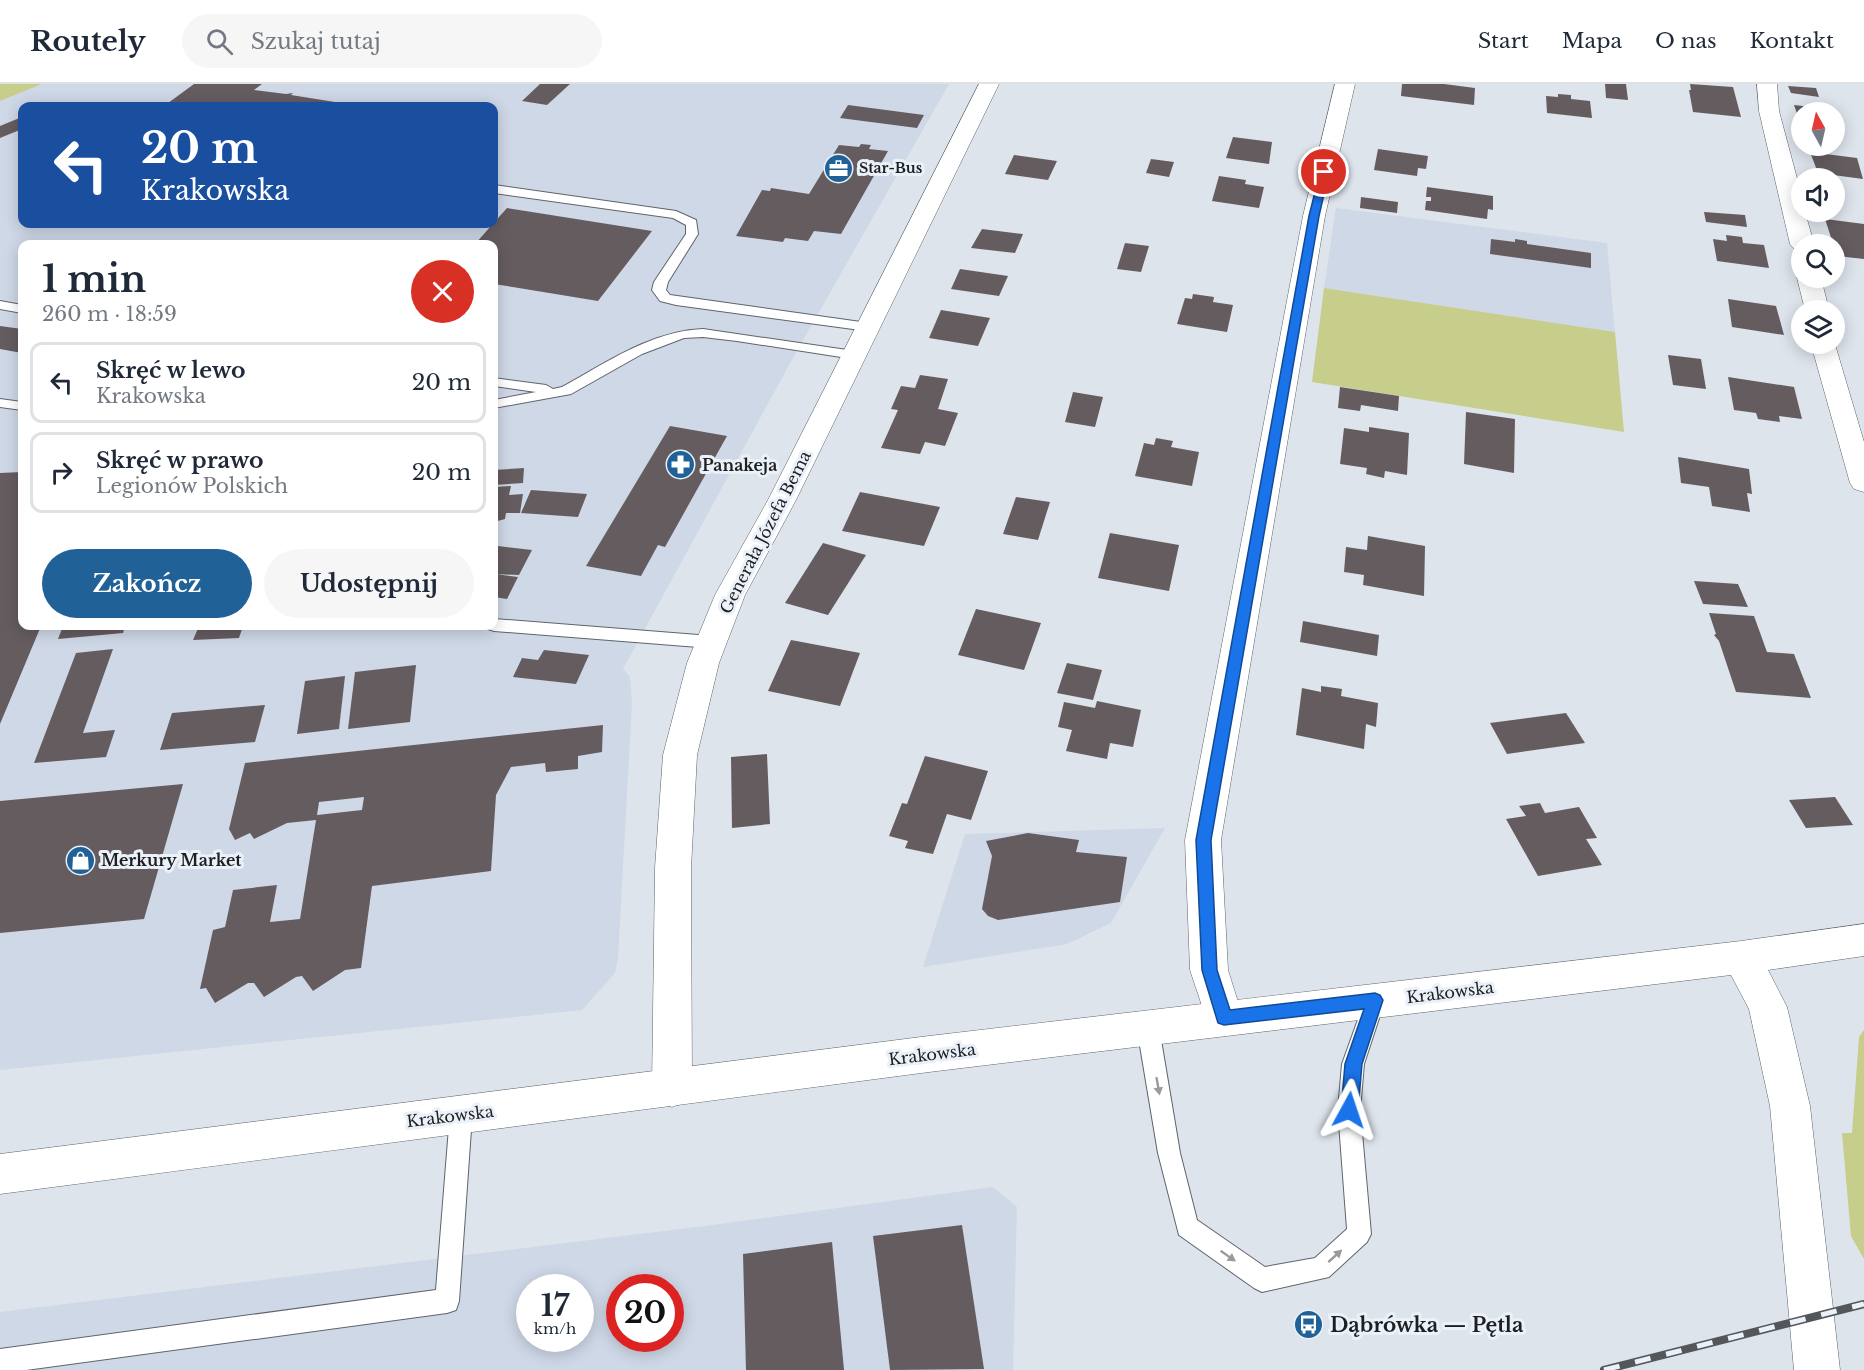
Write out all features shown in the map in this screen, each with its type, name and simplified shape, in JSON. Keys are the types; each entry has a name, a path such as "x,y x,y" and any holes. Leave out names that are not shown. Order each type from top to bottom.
{"street":[{"name":"Generała Józefa Bema","path":"672,1088 673,868 680,755 703,663 730,595 782,500 989,84"},
{"path":"1224,1018 1209,970 1203,840 1314,216 1345,84"},
{"path":"1767,84 1769,111 1800,234"},
{"path":"1827,354 1864,483"},
{"name":"Krakowska","path":"0,1174 1224,1018 1741,957 1864,940"},
{"path":"1741,957 1768,1007 1790,1106 1817,1370"}],"lane":[{"path":"498,190 676,215 687,219 692,223 692,234 661,282 659,290 665,298 868,327"},
{"path":"0,305 18,308"},
{"path":"498,403 566,391 636,351 663,339 682,334 703,333 737,337 854,355"},
{"path":"498,382 566,391"},
{"path":"0,403 18,405"},
{"path":"498,625 711,642"},
{"path":"1148,1028 1170,1153 1187,1227 1262,1280 1321,1269 1359,1234 1349,1110 1353,1064 1375,1000"},
{"path":"0,1361 447,1301 461,1115"}],"shaded area":[{"path":"42,84 949,84 794,356 623,669 630,677 632,704 618,957 615,973 582,1010 0,1070 0,101"},
{"path":"1336,208 1607,243 1615,332 1324,288"},
{"path":"1165,828 1111,923 1067,944 923,967 965,834"},
{"path":"993,1187 1017,1207 1013,1370 0,1370 0,1312 713,1225"}],"green space":[{"path":"0,84 42,84 0,101"},
{"path":"1324,288 1615,332 1624,432 1312,382"},
{"path":"1864,1030 1864,1259 1851,1236 1842,1133 1852,1133 1859,1037"}],"building":[{"path":"194,84 262,84 254,90 293,93 291,95 335,102 169,102"},
{"path":"540,84 570,84 547,105 522,101"},
{"path":"1402,84 1444,84 1475,88 1474,105 1401,96"},
{"path":"1605,84 1626,84 1628,100 1606,98"},
{"path":"1690,84 1733,87 1741,117 1693,112"},
{"path":"1788,86 1816,88 1819,97 1791,93"},
{"path":"1558,94 1571,95 1571,99 1590,101 1592,118 1547,113 1546,96 1558,97"},
{"path":"848,105 924,115 917,128 840,118"},
{"path":"18,119 18,131 0,138 0,126"},
{"path":"1233,137 1272,142 1269,164 1226,158"},
{"path":"861,144 871,145 869,149 888,151 841,234 814,231 808,241 785,238 783,242 736,236 762,190 770,191 771,188 809,194 839,145 859,147"},
{"path":"1378,149 1428,156 1426,169 1418,168 1417,176 1374,170"},
{"path":"1014,155 1057,161 1048,180 1005,174"},
{"path":"1812,156 1857,158 1863,179 1845,177 1845,168 1816,168"},
{"path":"1151,159 1174,162 1169,177 1146,173"},
{"path":"1219,176 1246,180 1245,184 1264,187 1259,208 1212,201"},
{"path":"1427,187 1493,196 1493,210 1488,209 1487,219 1425,210 1426,201 1431,201 1431,197 1426,197"},
{"path":"1361,197 1398,202 1397,213 1360,208"},
{"path":"507,208 652,231 598,301 498,285 498,240 479,240 489,228 498,228 498,218"},
{"path":"1704,212 1745,215 1747,227 1706,222"},
{"path":"1826,222 1864,224 1864,259 1845,257 1845,234 1830,234"},
{"path":"982,229 1023,234 1015,253 971,248"},
{"path":"1726,235 1742,237 1743,243 1764,245 1769,268 1717,261 1713,239 1727,241"},
{"path":"1491,239 1515,242 1515,239 1527,241 1527,244 1591,253 1591,268 1490,254"},
{"path":"1125,243 1149,246 1141,272 1117,269"},
{"path":"960,269 1008,276 999,296 951,289"},
{"path":"1193,294 1214,297 1213,302 1233,305 1227,332 1177,324 1185,298 1192,299"},
{"path":"1728,299 1776,306 1784,335 1732,327"},
{"path":"941,310 990,318 978,346 929,338"},
{"path":"0,326 18,328 18,352 0,349"},
{"path":"1668,355 1701,359 1706,389 1673,385"},
{"path":"920,375 948,379 938,409 958,413 945,446 925,442 920,454 881,448 898,410 891,409 901,386 915,388"},
{"path":"1728,377 1794,387 1802,419 1779,416 1780,422 1758,419 1756,413 1734,410"},
{"path":"1340,387 1399,396 1398,411 1361,405 1360,411 1338,408"},
{"path":"1073,392 1103,397 1095,427 1065,422"},
{"path":"1466,412 1515,419 1514,473 1464,464"},
{"path":"670,426 727,436 665,547 658,545 641,576 586,566"},
{"path":"1369,427 1409,433 1407,475 1385,471 1384,478 1366,474 1367,468 1340,464 1344,428 1369,432"},
{"path":"1156,438 1173,441 1171,447 1199,452 1192,486 1135,476 1144,443 1154,445"},
{"path":"1678,457 1749,469 1752,494 1747,493 1750,512 1712,506 1709,487 1681,483"},
{"path":"524,468 523,483 498,485 498,470"},
{"path":"18,472 18,630 39,630 0,724 0,473"},
{"path":"511,486 509,495 523,494 520,513 506,513 505,519 498,521 498,487"},
{"path":"531,490 587,494 578,517 521,513"},
{"path":"860,492 940,507 924,546 842,531"},
{"path":"1016,497 1050,502 1038,540 1003,534"},
{"path":"1110,533 1179,545 1169,591 1098,578"},
{"path":"1368,536 1425,546 1424,596 1363,585 1364,575 1344,572 1346,547 1367,550"},
{"path":"823,543 866,555 828,615 785,603"},
{"path":"498,546 532,550 519,575 498,574"},
{"path":"498,574 518,577 507,599 498,598"},
{"path":"1694,581 1738,584 1748,607 1703,604"},
{"path":"976,609 1041,623 1024,670 958,655"},
{"path":"1709,613 1754,616 1767,652 1794,654 1811,698 1736,692 1719,641 1714,635 1716,634"},
{"path":"1303,621 1379,635 1377,656 1300,642"},
{"path":"61,630 124,630 123,633 58,639"},
{"path":"197,630 242,630 239,638 193,640"},
{"path":"791,640 860,653 840,706 768,691"},
{"path":"113,649 83,733 115,730 106,757 34,763 76,653"},
{"path":"544,650 589,655 576,684 513,677 522,658 538,660"},
{"path":"1067,663 1102,670 1093,700 1057,693"},
{"path":"416,665 410,722 348,729 355,672"},
{"path":"345,676 339,729 297,734 305,681"},
{"path":"1321,686 1342,689 1341,696 1378,703 1376,727 1366,724 1364,749 1296,735 1302,688 1321,692"},
{"path":"1097,701 1141,710 1133,747 1110,743 1107,759 1066,751 1072,730 1058,727 1064,702 1095,708"},
{"path":"265,705 255,742 160,750 172,713"},
{"path":"1566,713 1585,743 1507,754 1490,723"},
{"path":"603,725 602,752 578,756 578,769 546,772 545,763 511,767 496,795 491,871 372,886 361,968 345,970 313,991 302,976 296,977 264,997 254,983 248,983 215,1003 206,988 200,989 213,930 225,927 233,890 277,885 270,922 300,919 316,820 287,823 254,839 250,833 235,840 229,829 245,763","holes":["364,797 362,810 317,815 319,802"]},
{"path":"767,754 770,824 732,828 731,757"},
{"path":"925,756 988,771 971,820 947,814 933,854 905,848 908,841 889,836 902,803 907,804"},
{"name":"Merkury Market","path":"183,784 144,919 0,933 0,801"},
{"path":"1835,797 1853,825 1806,828 1789,800"},
{"path":"1540,803 1545,813 1579,807 1597,838 1586,839 1602,865 1538,876 1506,819 1526,816 1519,806"},
{"path":"1028,833 1079,840 1076,852 1127,857 1120,902 998,920 988,916 982,909 992,856 986,841"},
{"path":"962,1225 984,1369 890,1370 873,1236"},
{"path":"832,1242 844,1370 746,1370 743,1254"}],"railway":[{"path":"1604,1370 1864,1304"}],"place":[{"name":"Star-Bus","path":"838,168"},
{"name":"Panakeja","path":"681,465"},
{"name":"Merkury Market","path":"80,860"},
{"name":"Dąbrówka — Pętla","path":"1309,1325"}],"route":[{"path":"1324,172 1314,216 1203,840 1209,970 1224,1018 1375,1000 1353,1064 1349,1110"}]}
